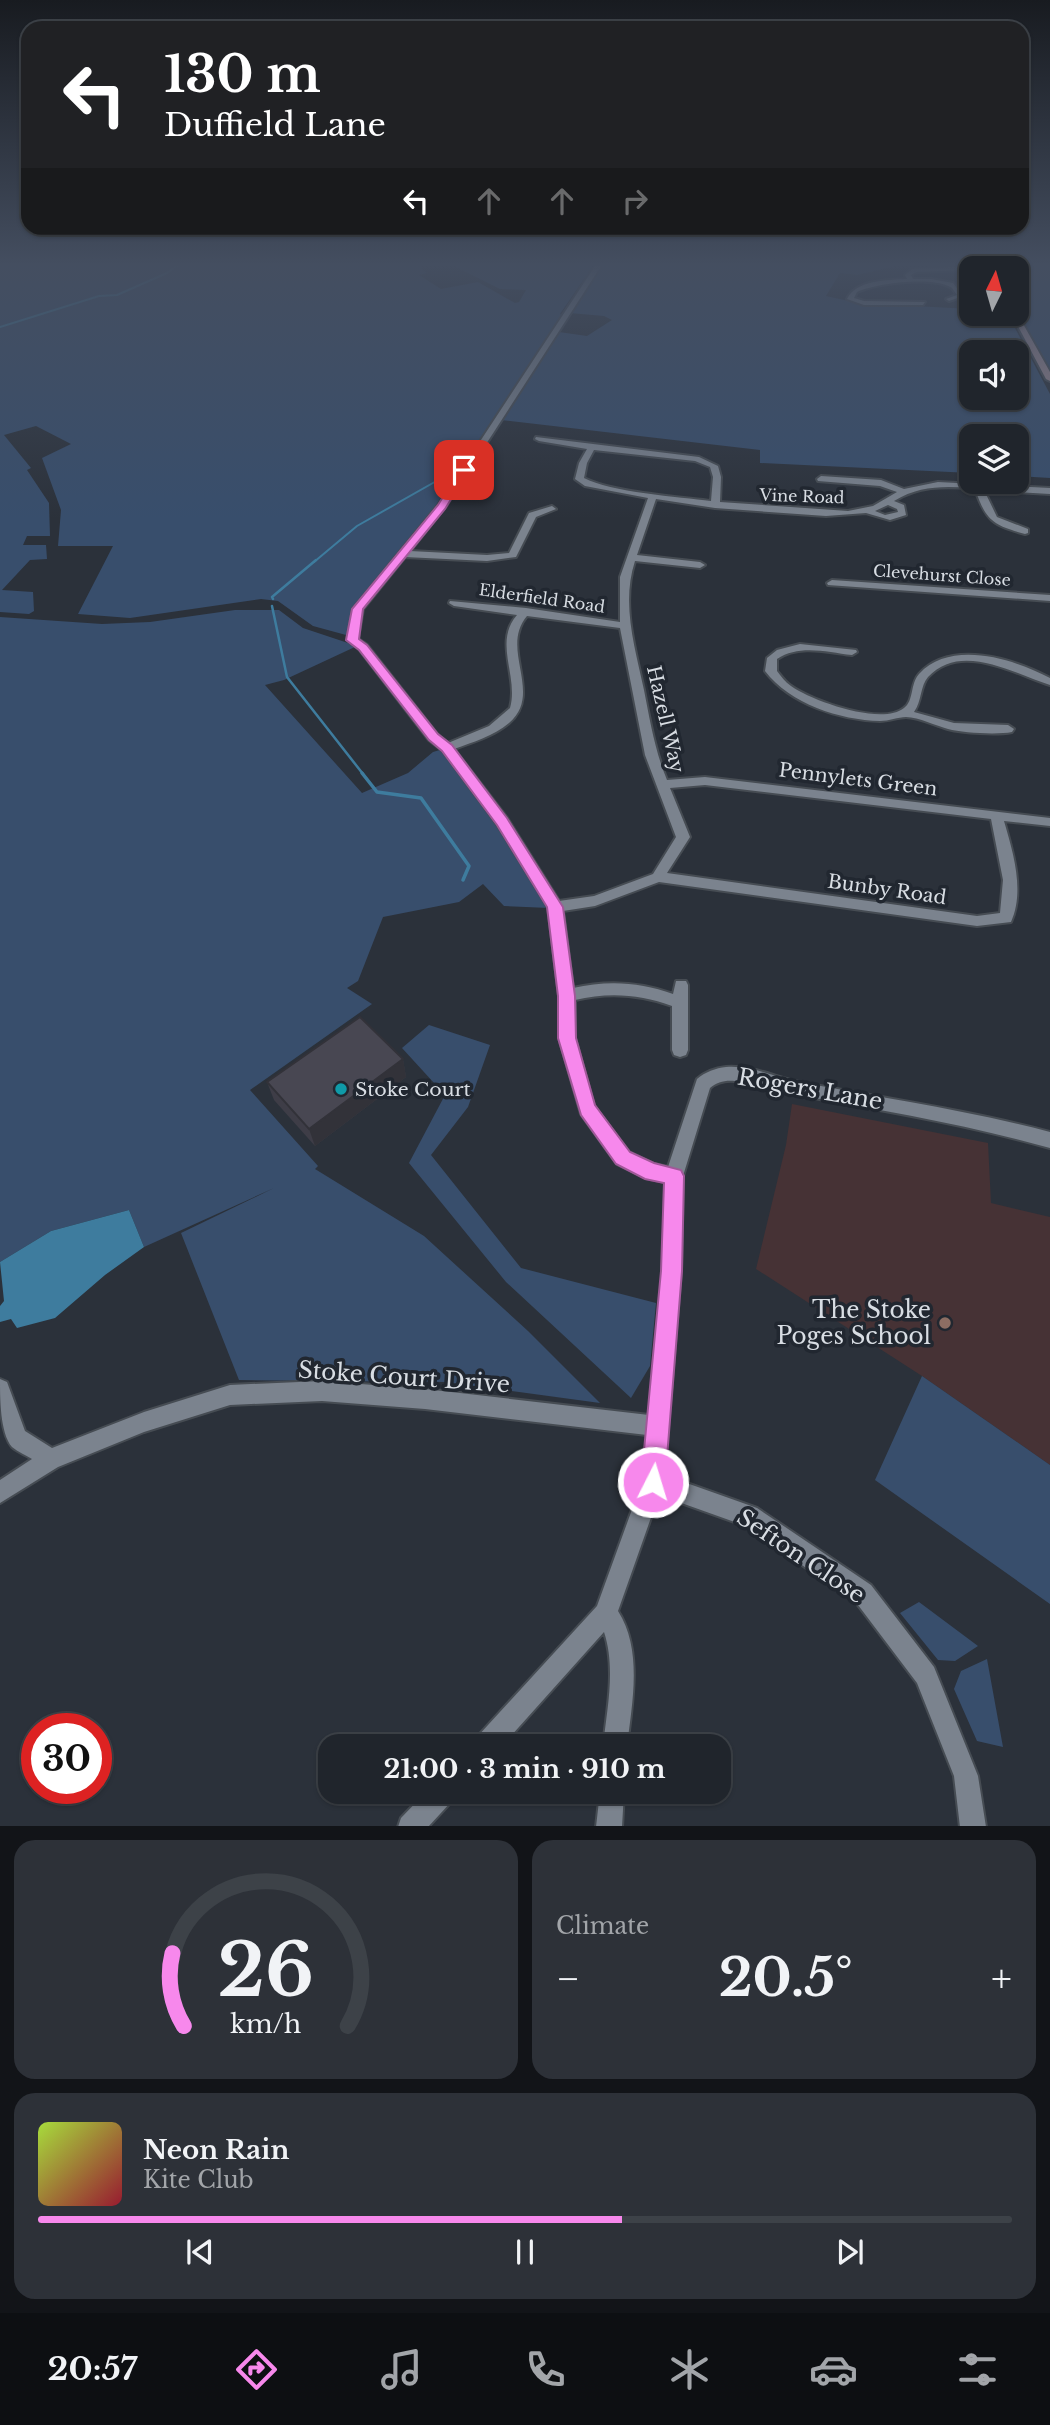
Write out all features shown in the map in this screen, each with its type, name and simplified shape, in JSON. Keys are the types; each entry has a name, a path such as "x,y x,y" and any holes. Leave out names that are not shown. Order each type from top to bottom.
{"main road":[{"path":"1033,348 1050,379"}],"street":[{"path":"545,348 442,506 358,609 352,640 363,647 433,737 447,748 502,821 555,907 566,996 567,1038 587,1109 623,1158 652,1172 674,1176"},
{"path":"539,439 696,459 714,466 717,477 715,505"},
{"name":"Vine Road","path":"592,447 583,463 579,479 588,484 652,498 715,505 802,512 868,511 888,502 903,491 936,486 959,487"},
{"path":"821,479 881,483 903,491"},
{"name":"Vine Road","path":"1029,490 1050,491"},
{"path":"981,494 989,516 997,523 1025,531"},
{"name":"Hazell Way","path":"652,498 630,557 623,597 625,625 651,755 683,837 658,877"},
{"path":"868,511 886,517 903,513 901,507 888,502"},
{"path":"404,554 487,558 513,555 532,515 552,509"},
{"path":"630,557 700,565"},
{"name":"Clevehurst Close","path":"832,583 1050,598"},
{"name":"Elderfield Road","path":"454,603 625,625"},
{"path":"447,748 508,719 518,703 517,676 511,651 514,626 526,611"},
{"path":"852,652 804,647 782,649 772,658 771,671 785,688 816,703 861,715 883,717 906,713 954,727 1008,729"},
{"path":"906,713 916,701 920,679 934,666 956,659 984,659 1011,665 1050,682"},
{"name":"Pennylets Green","path":"662,785 705,782 1050,822"},
{"name":"Bunby Road","path":"658,877 977,922 1006,918 1011,902 1002,836 996,815"},
{"path":"555,907 595,901 658,877"},
{"path":"680,1049 681,985"},
{"path":"566,996 590,989 619,987 680,1002"},
{"name":"Rogers Lane","path":"606,1613 653,1482 672,1271 674,1176 703,1084 712,1077 726,1074 899,1105 996,1125 1050,1140"},
{"path":"0,1389 17,1438 51,1459"},
{"name":"Stoke Court Drive","path":"0,1492 51,1459 144,1422 230,1395 322,1391 658,1426"},
{"name":"Sefton Close","path":"653,1482 749,1516 863,1593 926,1675 966,1776 973,1826"},
{"path":"497,1734 606,1613 613,1621 622,1658 616,1734"},
{"path":"410,1826 431,1804"},
{"path":"610,1826 611,1804"}],"shaded area":[{"path":"0,348 541,348 412,541 358,600 346,635 313,626 278,601 261,599 130,618 78,614 113,546 58,546 61,510 42,458 71,444 36,426 4,435 31,468 27,470 49,503 50,536 27,536 23,545 46,545 47,559 30,560 2,590 33,592 34,611 29,614 0,612"},
{"path":"548,348 959,348 959,410 1029,410 1029,354 1050,394 1050,478 1029,477 1029,424 959,424 959,472 760,463 760,450 501,420"},
{"path":"1038,348 1050,348 1050,370"},
{"path":"235,610 279,610 303,628 357,646 284,680 265,685 362,793 408,773 433,752 443,749 499,822 549,908 504,906 483,884 459,902 383,917 358,981 347,988 372,1004 250,1090 318,1166 315,1169 424,1236 528,1331 600,1403 445,1382 239,1380 181,1233 274,1188 144,1247 129,1210 51,1231 0,1262 0,617 102,624 150,622"},
{"path":"429,1025 490,1045 468,1107 431,1155 521,1268 656,1303 650,1366 631,1398 506,1282 409,1163 445,1095 402,1048"},
{"name":"The Stoke Poges School","path":"792,1104 988,1143 991,1203 1050,1217 1050,1465 922,1376 756,1269 786,1145"},
{"path":"129,1210 144,1247 105,1275 55,1318 17,1328 11,1319 0,1322 0,1306 4,1301 0,1262 51,1231"},
{"path":"922,1376 1050,1465 1050,1604 875,1480"},
{"path":"919,1602 978,1646 955,1661 938,1660 900,1613"},
{"path":"987,1659 1003,1747 977,1741 954,1689 961,1671"}],"building":[{"name":"Stoke Court","path":"360,1017 403,1059 309,1129 267,1082"}],"waterway":[{"path":"314,562 357,526 447,475 468,444"},
{"path":"273,599 272,597 316,560"},
{"path":"272,606 287,677 363,774"},
{"path":"362,773 377,792 421,798 469,866 463,880"}],"place":[{"name":"Stoke Court","path":"341,1089"},
{"name":"The Stoke Poges School","path":"945,1323"}],"route":[{"path":"464,470 442,506 358,609 352,640 363,647 433,737 447,748 502,821 555,907 566,996 567,1038 587,1109 623,1158 652,1172 674,1176 672,1271 653,1482"}]}
